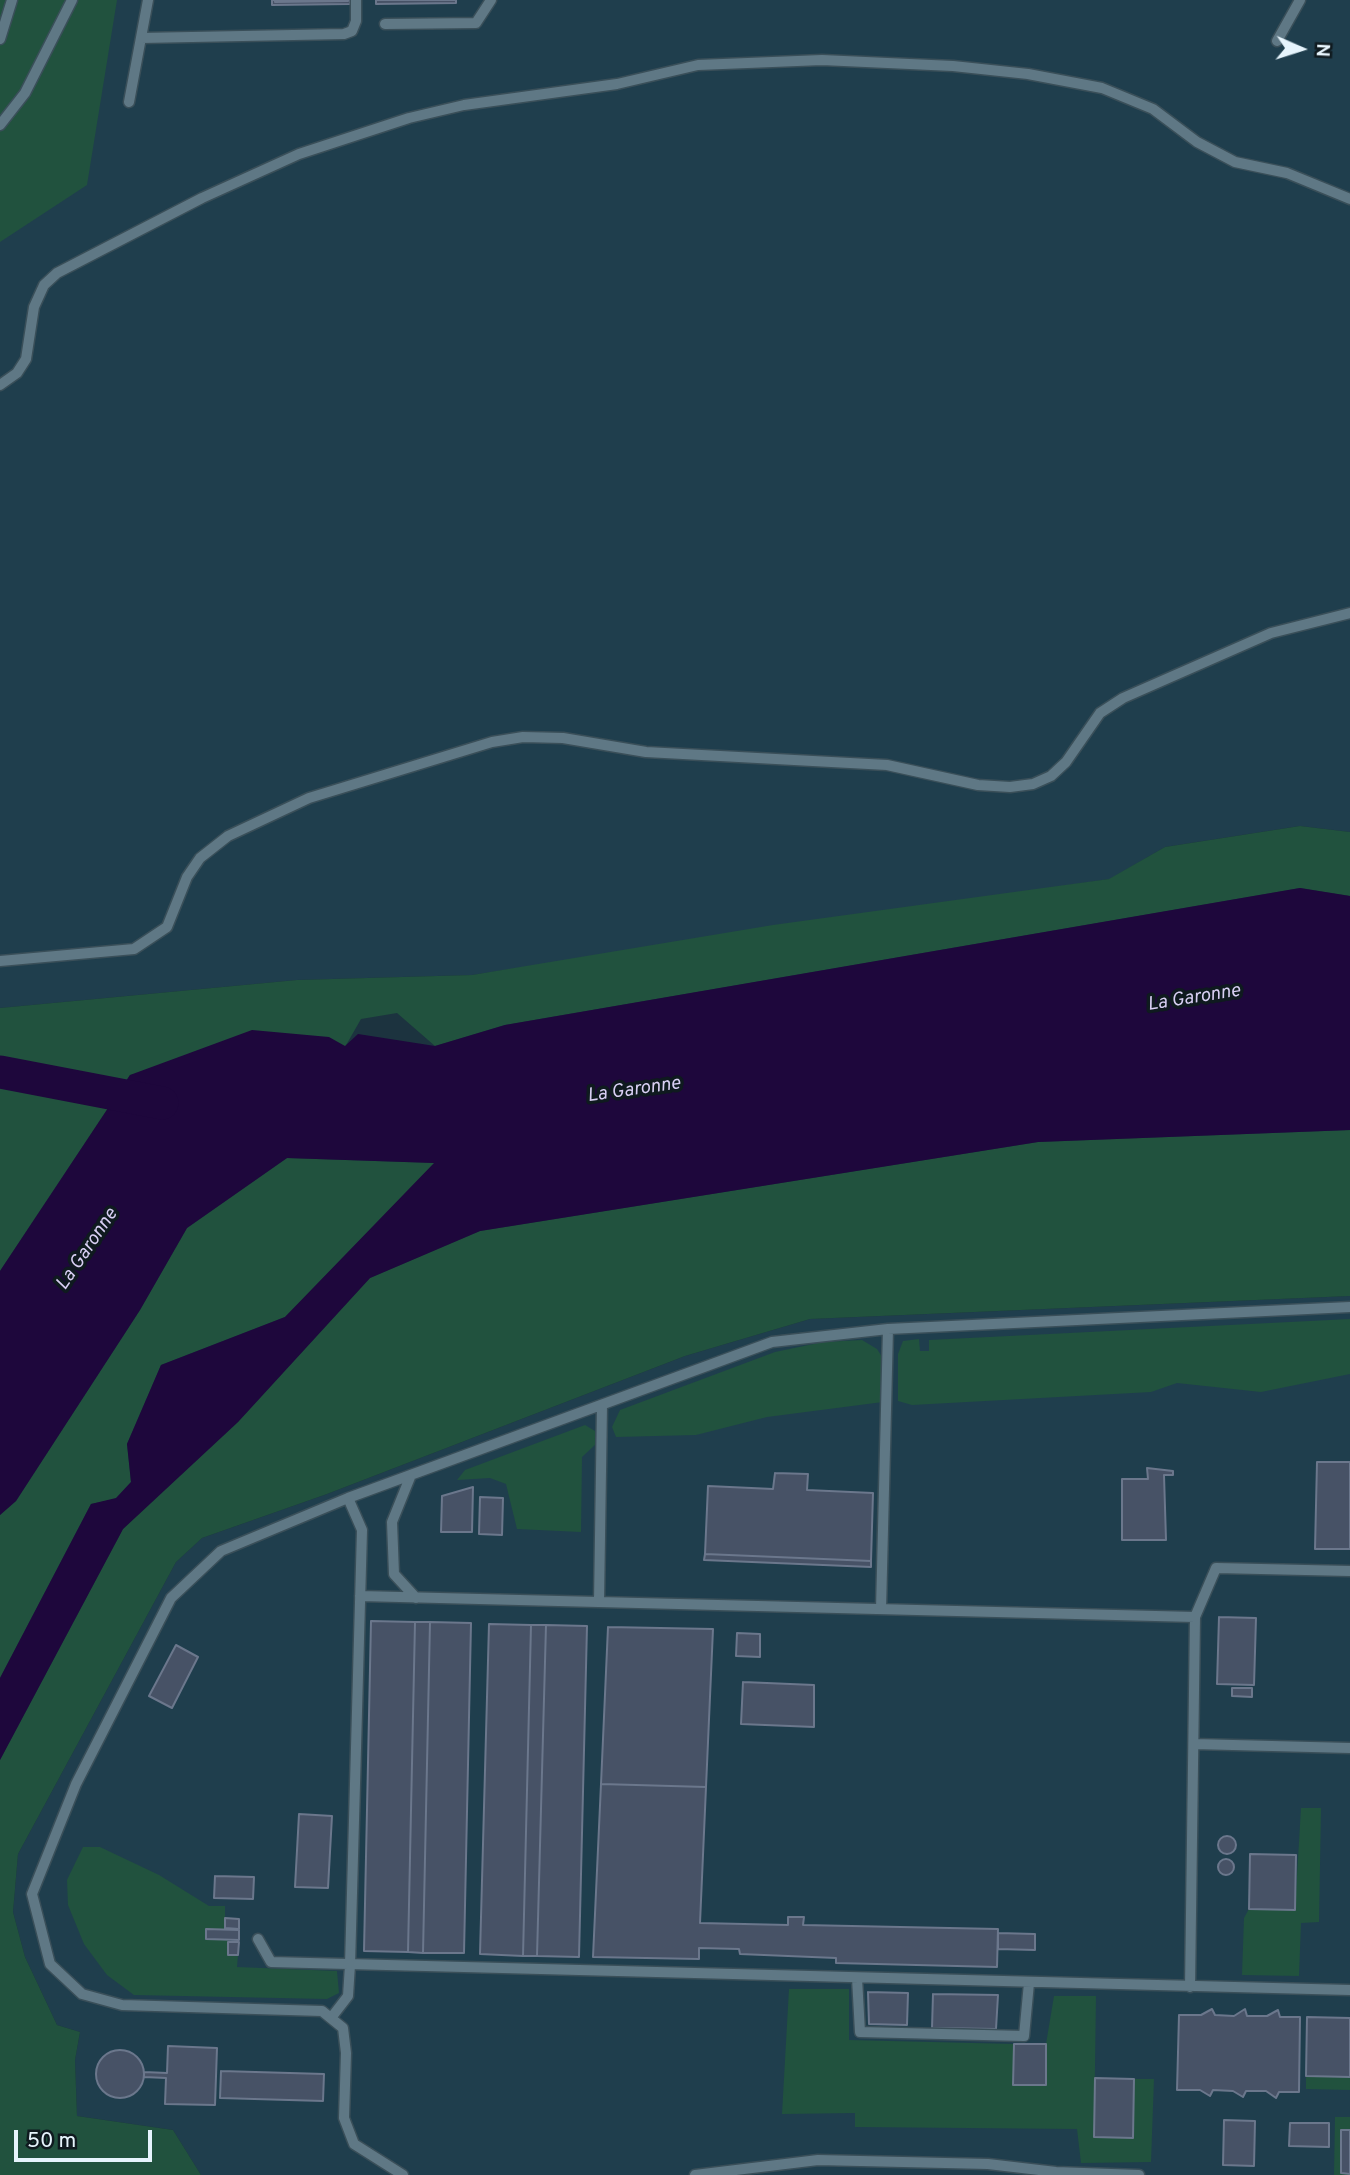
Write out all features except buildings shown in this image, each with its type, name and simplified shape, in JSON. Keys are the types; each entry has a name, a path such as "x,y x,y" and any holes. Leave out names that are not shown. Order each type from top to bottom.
{"lane":[{"path":"0,38 12,0"},
{"path":"0,125 25,93 72,0"},
{"path":"129,102 148,0"},
{"path":"141,38 344,34 352,31 356,21 356,0"},
{"path":"386,24 476,23 491,0"},
{"path":"1277,41 1300,0"},
{"path":"0,385 18,373 26,359 34,307 44,285 57,273 214,193 299,154 409,118 464,105 617,84 698,65 822,60 953,66 1028,74 1102,88 1153,109 1197,142 1235,162 1287,173 1350,199"},
{"path":"0,961 134,949 167,927 187,877 200,858 228,836 309,798 492,742 523,737 563,738 646,752 887,765 978,785 1010,788 1033,784 1051,776 1066,762 1100,713 1123,698 1271,633 1350,613"},
{"path":"403,2175 354,2144 344,2118 346,2053 343,2028 322,2011 122,2005 82,1994 50,1964 32,1894 76,1784 171,1598 221,1551 348,1497 772,1342 888,1329 1350,1307"},
{"path":"881,1609 888,1329"},
{"path":"599,1602 602,1405"},
{"path":"411,1475 392,1522 394,1574 415,1598"},
{"path":"331,2018 348,1996 350,1965 362,1530 348,1497"},
{"path":"1190,1987 1195,1617 1216,1568 1350,1571"},
{"path":"360,1596 1195,1617"},
{"path":"1194,1744 1350,1748"},
{"path":"258,1939 271,1962 1350,1990"},
{"path":"857,1978 860,2032 1024,2036 1029,1983"},
{"path":"695,2175 818,2160 988,2164 1056,2172 1139,2175"}],"shaded area":[{"path":"0,0 1350,0 1350,832 1300,826 1165,847 1110,879 472,975 297,980 0,1008"},
{"path":"1350,1296 1350,2175 201,2175 173,2130 77,2116 75,2060 80,2032 57,2025 25,1957 13,1912 18,1854 176,1562 202,1538 327,1494 685,1356 810,1319"}],"green space":[{"path":"0,0 117,0 87,185 0,242"},
{"path":"1300,826 1350,832 1350,896 1300,888 505,1025 435,1046 397,1013 361,1019 345,1047 130,1075 0,1271 0,1008 297,980 472,975 773,925 1109,879 1165,847"},
{"path":"1350,1130 1350,1296 810,1319 685,1356 327,1494 202,1538 176,1562 18,1854 13,1912 25,1957 57,2025 80,2032 75,2060 77,2116 173,2130 201,2175 0,2175 0,1760 123,1529 238,1422 370,1278 480,1231 1038,1142"},
{"path":"287,1158 435,1163 285,1317 161,1365 127,1444 131,1482 116,1499 91,1504 0,1678 0,1515 16,1501 140,1310 187,1228"},
{"path":"1350,1319 1350,1374 1261,1392 1177,1383 1151,1392 912,1405 898,1401 898,1354 903,1341 919,1339 920,1351 929,1351 929,1340"},
{"path":"862,1340 877,1349 884,1360 883,1402 767,1417 696,1435 616,1437 612,1427 620,1410 775,1352 823,1342"},
{"path":"585,1425 595,1431 596,1444 582,1457 581,1532 517,1529 506,1484 490,1478 457,1480 465,1470"},
{"path":"1301,1808 1321,1808 1319,1922 1301,1923 1299,1976 1242,1975 1244,1918 1249,1909 1295,1910"},
{"path":"83,1847 100,1847 159,1875 209,1906 225,1906 225,1930 206,1929 206,1939 228,1940 228,1955 238,1955 237,1967 337,1971 339,1993 327,1999 134,1995 107,1975 84,1944 68,1905 67,1880"},
{"path":"789,1989 849,1989 849,2040 1014,2044 1013,2085 1046,2085 1046,2044 1054,1996 1096,1996 1094,2136 1132,2137 1134,2079 1154,2079 1151,2162 1081,2163 1077,2129 855,2127 855,2113 782,2114"},
{"path":"1306,2076 1350,2077 1350,2090 1306,2089"},
{"path":"1335,2117 1350,2117 1350,2175 1334,2175"}],"water":[{"name":"La Garonne","path":"1300,888 1350,896 1350,1130 1038,1142 480,1231 370,1278 238,1422 123,1529 0,1760 0,1678 91,1504 116,1498 131,1482 127,1444 161,1365 285,1317 434,1163 287,1158 187,1228 140,1310 16,1501 0,1515 0,1271 130,1075 252,1030 329,1037 345,1046 358,1034 435,1046 505,1025"}],"waterway":[{"path":"0,1072 162,1103"}]}
